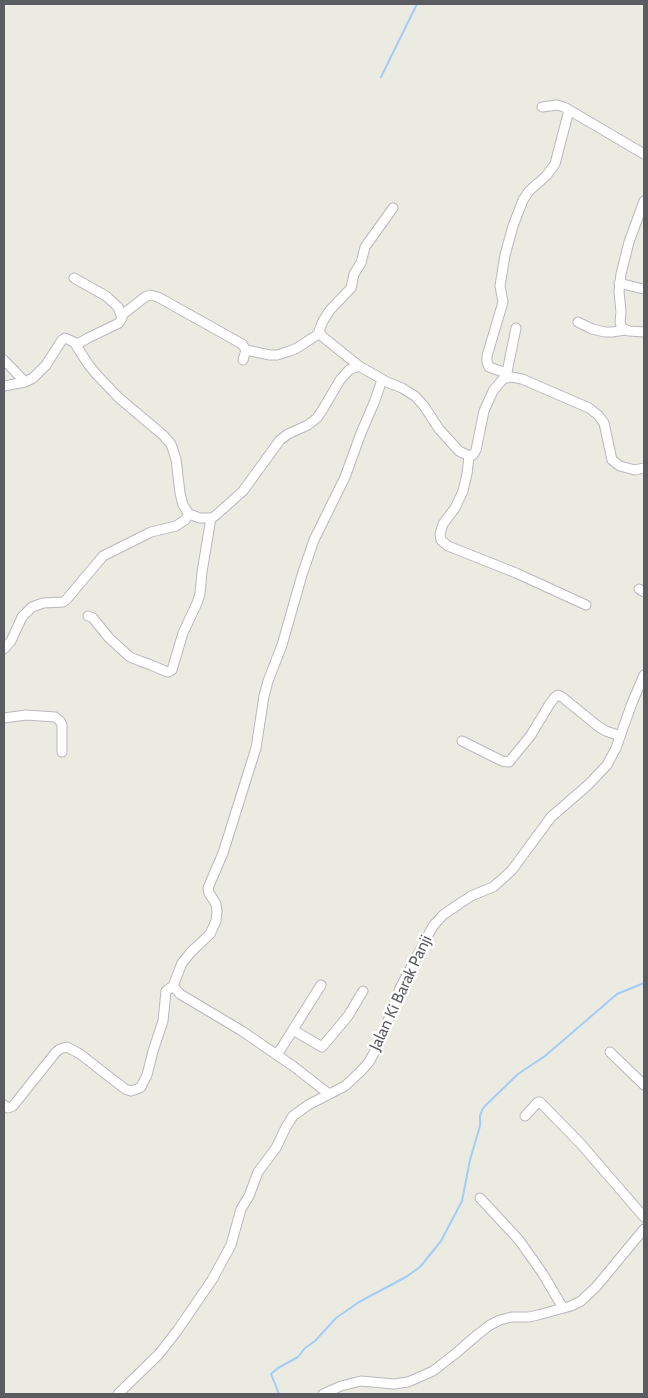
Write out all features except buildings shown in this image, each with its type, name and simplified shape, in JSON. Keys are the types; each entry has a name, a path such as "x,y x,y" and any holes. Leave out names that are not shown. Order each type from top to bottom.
{"street":[{"path":"542,107 557,105 569,110 644,154"},
{"path":"569,110 555,164 546,176 529,191 523,200 513,226 505,255 500,286 503,302 487,356 487,362 489,367 506,375 522,379 589,408 604,423 612,460 620,466 635,470 644,468"},
{"path":"625,330 621,325 619,283 629,242 644,201"},
{"path":"320,333 323,321 330,310 351,288 354,274 361,264 365,247 393,208"},
{"path":"74,278 106,296 118,307 122,315 121,321 76,345"},
{"path":"619,283 643,289"},
{"path":"122,315 150,295 176,306 242,344 246,350 270,356 290,352 320,333"},
{"path":"578,322 592,329 605,332 625,330 644,332"},
{"path":"469,456 473,455 476,450 484,411 489,400 497,385 506,375 516,328"},
{"path":"320,333 359,366 415,396 428,411 440,430 459,451 469,456"},
{"path":"4,386 25,382 33,378 41,370 62,340 65,338 74,342 88,364 108,386 171,444 176,459 181,500 189,514 200,518 211,518 242,491 280,440 317,418 340,380 349,370 359,366"},
{"path":"243,360 246,350"},
{"path":"4,360 25,382"},
{"path":"4,1104 8,1108 13,1106 56,1052 63,1047 80,1054 125,1089 131,1091 141,1086 147,1075 163,1021 164,995 173,986 182,963 210,934 216,921 218,911 208,888 223,853 256,748 268,681 282,645 314,540 344,477 382,380"},
{"path":"469,456 468,474 464,491 455,508 443,524 440,534 441,540 448,546 516,573 586,605"},
{"path":"4,649 11,641 22,617 32,607 43,603 63,602 103,556 151,532 176,526 185,520 189,514"},
{"path":"88,616 93,618 109,638 130,657 168,672 172,670 183,633 197,603 211,518"},
{"name":"Jalan Ki Barak Panji","path":"118,1394 159,1354 212,1280 231,1245 242,1209 250,1196 256,1176 276,1148 293,1116 308,1105 345,1086 361,1071 375,1052 400,988 432,926 471,896 493,887 512,870 551,817 606,765 612,756 644,675"},
{"path":"462,741 509,762 531,735 549,705 558,695 606,732 620,736"},
{"path":"4,718 26,715 55,717 62,726 62,752"},
{"path":"277,1055 322,985"},
{"path":"173,986 180,994 242,1031 293,1066 329,1094"},
{"path":"292,1030 322,1047 348,1016 363,991"},
{"path":"610,1052 644,1085"},
{"path":"525,1116 540,1102 576,1138 644,1217"},
{"path":"480,1198 524,1246 563,1308"},
{"path":"323,1394 341,1386 361,1381 394,1384 408,1382 433,1371 490,1325 500,1320 512,1317 533,1316 571,1306 581,1301 596,1287 644,1229"}],"waterway":[{"path":"381,77 417,4"},
{"path":"279,1394 271,1374 298,1357 336,1318 359,1302 406,1277 420,1267 441,1241 462,1201 470,1160 480,1126 480,1116 485,1106 518,1074 545,1056 617,994 644,983"}]}
